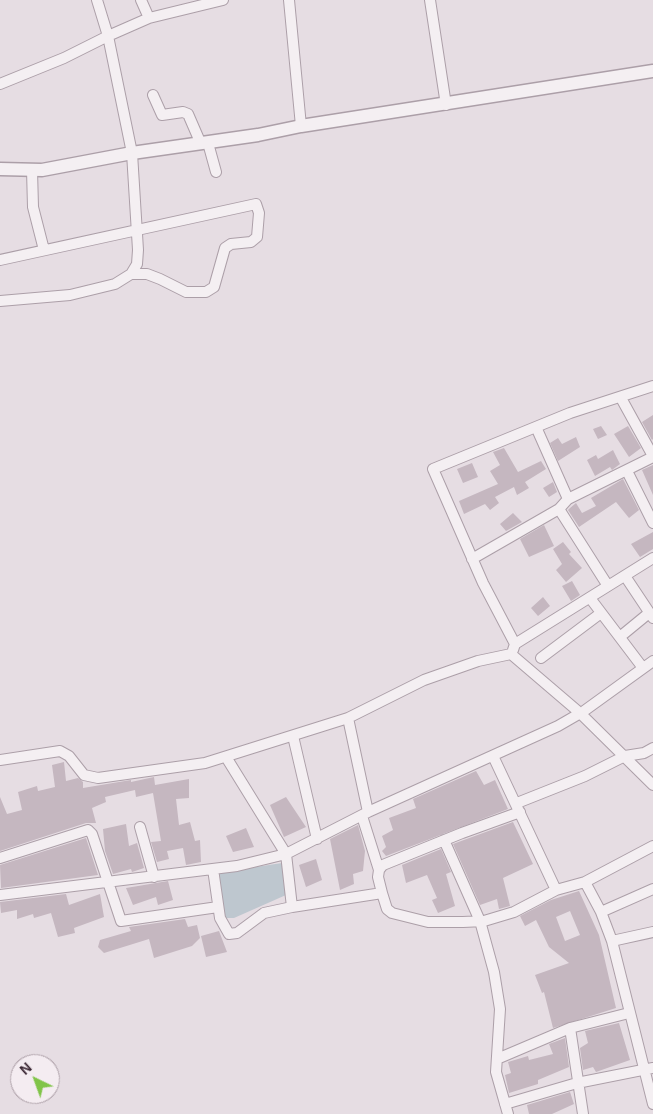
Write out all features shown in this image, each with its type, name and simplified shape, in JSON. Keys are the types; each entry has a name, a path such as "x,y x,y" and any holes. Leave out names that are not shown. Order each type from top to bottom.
{"street":[{"path":"0,301 78,293 115,284 131,274 137,264 138,250 132,153 108,36 97,0"},
{"path":"141,0 148,18"},
{"path":"0,84 64,58 148,18 223,0"},
{"path":"289,0 301,126"},
{"path":"430,0 446,105"},
{"path":"0,169 32,170 653,71"},
{"path":"153,95 162,115 182,112 188,114 205,143 216,172"},
{"path":"32,170 33,207 44,250"},
{"path":"0,260 256,204 259,213 257,237 251,242 231,244 225,248 214,287 206,292 186,292 147,274 131,274"},
{"path":"653,386 621,398 570,413 433,469 513,649 653,784"},
{"path":"472,559 559,509 568,499 627,471 653,456 621,398"},
{"path":"536,427 568,499"},
{"path":"627,471 653,522"},
{"path":"559,509 608,586"},
{"path":"0,760 60,751 73,760 84,775 98,778 205,763 226,757 348,718 424,680 513,649 653,558"},
{"path":"621,636 651,616 624,576"},
{"path":"590,598 621,636 643,668"},
{"path":"541,658 601,613"},
{"path":"0,895 213,870 258,863 286,854 365,814 493,756 580,713 653,661"},
{"path":"348,718 365,814 379,870 382,893 387,909 392,913 428,922 480,921 514,912 556,890 585,882 653,846"},
{"path":"293,736 317,839"},
{"path":"379,870 385,864 519,808 625,756 644,753 653,748"},
{"path":"493,756 556,890"},
{"path":"226,757 286,854 292,907"},
{"path":"140,827 154,877"},
{"path":"0,858 88,830 92,834 106,882 120,918 124,922 218,907"},
{"path":"444,840 480,921 498,994 500,1030 496,1072 507,1109 577,1083 648,1068"},
{"path":"213,870 223,927 232,935 264,913 382,893"},
{"path":"585,882 612,941 629,1013 648,1068 653,1104"},
{"path":"600,912 653,889"},
{"path":"612,941 653,932"},
{"path":"497,1059 570,1028 629,1013"},
{"path":"570,1028 583,1114"}],"shaded area":[{"path":"282,863 286,895 234,918 226,918 219,900 216,873"}],"building":[{"path":"653,415 653,439 652,440 642,422"},
{"path":"601,426 607,435 598,439 593,429"},
{"path":"628,426 641,448 629,457 614,434"},
{"path":"576,437 580,447 558,461 550,443 558,438 562,444"},
{"path":"504,448 518,472 541,461 546,469 525,482 529,488 517,495 514,487 495,497 499,503 490,510 485,504 464,514 459,501 498,484 490,471 500,465 493,452"},
{"path":"613,450 620,464 612,470 610,467 595,476 587,460 596,455 598,459"},
{"path":"472,463 478,477 463,483 457,469"},
{"path":"653,465 653,495 642,470"},
{"path":"623,479 639,510 629,518 616,502 579,527 568,510 576,503 582,513 596,506 591,498"},
{"path":"553,482 557,492 549,497 543,488"},
{"path":"513,513 522,522 506,531 500,524"},
{"path":"544,525 554,546 529,557 520,539"},
{"path":"653,532 653,549 640,557 631,544"},
{"path":"563,542 571,552 569,554 582,568 566,582 556,570 562,564 553,549"},
{"path":"572,581 580,595 571,601 562,586"},
{"path":"543,597 550,606 538,616 531,608"},
{"path":"64,762 66,781 78,778 83,782 83,788 154,777 155,785 189,779 189,798 176,799 179,825 190,822 195,841 200,840 201,862 186,865 183,848 167,851 169,859 157,862 151,842 161,841 153,793 136,797 135,790 105,797 106,802 92,808 96,823 86,823 0,851 0,797 7,814 22,810 18,792 37,786 38,791 55,787 52,765"},
{"path":"476,771 484,785 495,780 508,809 386,856 382,851 386,847 382,836 393,830 389,818 416,808 413,799"},
{"path":"286,797 306,827 284,837 270,805"},
{"path":"513,822 533,864 503,878 510,906 499,909 497,899 480,905 453,844"},
{"path":"126,824 129,846 137,843 144,868 132,872 131,869 113,874 105,851 103,829"},
{"path":"358,825 365,851 363,871 353,874 354,884 340,890 330,839"},
{"path":"246,828 254,847 233,852 226,836"},
{"path":"86,838 98,875 1,888 0,865"},
{"path":"441,849 451,872 446,874 455,906 438,913 432,900 437,898 427,875 406,883 402,865"},
{"path":"316,859 322,880 306,887 299,865"},
{"path":"168,881 173,900 158,905 156,897 133,905 126,888"},
{"path":"579,891 599,935 616,1008 553,1028 544,992 542,993 535,975 569,963 549,947 536,920 525,926 520,916 551,900","holes":["570,911 580,935 565,941 556,917"]},
{"path":"66,894 69,905 100,894 104,917 74,928 75,933 58,937 51,913 34,918 33,914 17,919 17,910 1,913 0,902"},
{"path":"185,919 188,927 197,925 200,938 192,946 154,958 149,939 104,953 98,947 100,940 131,931 129,927"},
{"path":"219,931 227,952 206,957 201,936"},
{"path":"619,1023 630,1060 596,1072 593,1067 583,1070 580,1048 588,1043 585,1031"},
{"path":"565,1038 569,1067 538,1080 538,1084 509,1093 505,1075 511,1073 508,1062 528,1056 529,1060 553,1054 549,1044"},
{"path":"570,1092 574,1104 552,1114 529,1114 527,1105"}]}
